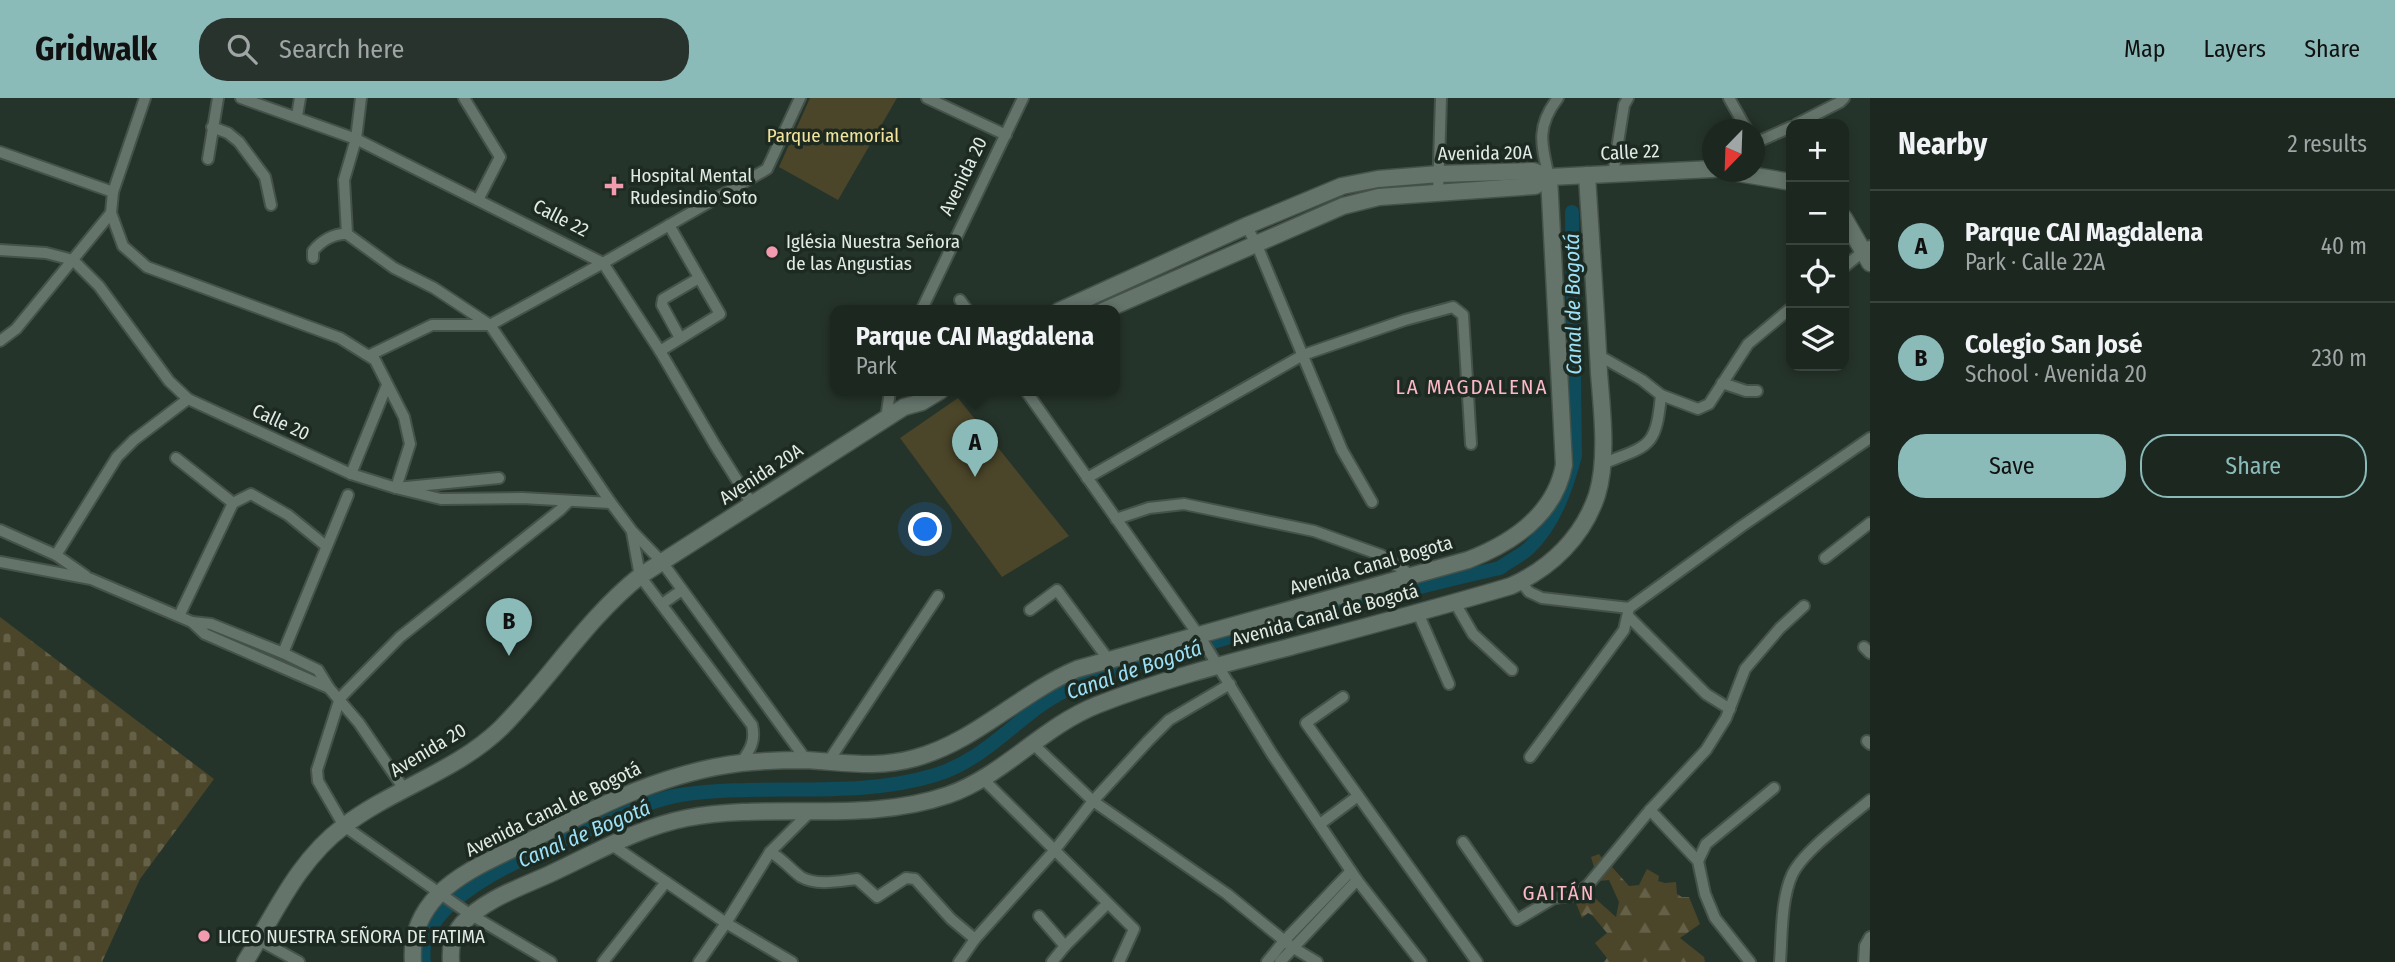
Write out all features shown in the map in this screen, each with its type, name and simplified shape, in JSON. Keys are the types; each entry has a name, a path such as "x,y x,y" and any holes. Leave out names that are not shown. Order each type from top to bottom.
{"main road":[{"name":"Calle 22","path":"1549,177 1702,170"},
{"name":"Avenida 20A","path":"1072,305 1246,226 1342,186 1378,179 1439,174 1533,171 1549,177"},
{"name":"Avenida Canal de Bogotá","path":"451,962 453,937 469,914 647,830 686,818 730,813 810,812 915,804 953,793 982,779 1032,743 1096,705 1216,663 1455,603 1521,582 1549,563 1578,532 1597,495 1602,464 1587,175"},
{"name":"Avenida 20A","path":"1116,305 1343,206 1379,197 1535,186 1549,177"},
{"name":"Avenida Canal Bogota","path":"1200,638 1468,560 1489,551 1523,530 1543,510 1560,480 1564,457 1549,177"},
{"path":"1765,178 1786,181"},
{"path":"1849,225 1868,253"},
{"name":"Avenida 20A","path":"904,407 910,396"},
{"name":"Avenida 20A","path":"640,576 904,407 932,396"},
{"name":"Avenida 20","path":"245,962 292,881 315,851 344,826 464,755 499,730 538,688 600,612 640,576"},
{"name":"Avenida Canal de Bogotá","path":"413,962 412,948 416,930 424,913 475,868 624,794 690,773 741,763 807,761 879,765 930,754 962,738 1055,679 1077,669 1108,659 1200,638"}],"street":[{"path":"145,98 113,192 111,213 123,246 147,267 340,338 370,355 404,417 410,444 396,488 499,478"},
{"path":"208,159 218,98"},
{"name":"Calle 22","path":"241,98 356,139 603,263"},
{"path":"297,116 300,98"},
{"path":"347,234 344,180 356,139 361,98"},
{"path":"464,98 500,157 478,200"},
{"path":"370,355 432,325 490,325 766,169 800,98"},
{"path":"927,98 1006,135"},
{"name":"Avenida 20","path":"925,305 1023,98"},
{"path":"1438,193 1441,98"},
{"path":"1549,177 1541,145 1542,129 1548,111 1558,98"},
{"path":"1613,174 1624,105 1628,98"},
{"path":"1729,98 1741,119"},
{"path":"1807,119 1840,103 1844,98"},
{"path":"212,128 228,133 239,142 265,177 271,205"},
{"path":"1765,138 1786,129"},
{"path":"0,152 113,192"},
{"path":"0,341 16,329 111,213"},
{"path":"660,351 720,314 669,225"},
{"path":"1246,226 1256,243 1342,450 1372,502"},
{"path":"313,258 313,251 318,245 337,233 347,234 394,268 434,288 490,325 611,503 632,531 662,562 807,761"},
{"path":"0,250 46,253 73,260"},
{"path":"1849,264 1868,253"},
{"name":"Calle 20","path":"73,260 99,286 169,381 188,399 351,474 441,499 522,498 611,503"},
{"path":"603,263 660,351 752,504"},
{"path":"680,338 662,305 663,299 699,278"},
{"path":"960,300 964,305"},
{"path":"1087,478 1304,355 1405,320 1453,307 1463,315 1471,444"},
{"path":"1598,355 1628,372 1661,396 1698,409 1709,404 1748,344 1786,312"},
{"path":"1722,383 1746,391 1757,391"},
{"path":"351,474 387,385"},
{"path":"886,419 889,396"},
{"path":"1030,396 1200,638 1272,754 1354,875 1421,962"},
{"path":"1602,464 1640,449 1651,441 1658,425 1661,396"},
{"path":"55,555 117,457 134,440 188,399"},
{"path":"1530,757 1624,630 1629,612 1742,526 1870,438"},
{"path":"176,458 233,503"},
{"path":"179,616 233,503 251,494 288,515 327,546"},
{"path":"283,653 348,495"},
{"path":"551,962 469,914 344,826 318,781 317,770 340,698 400,637 569,501"},
{"path":"1116,519 1149,508 1184,504 1314,531 1381,555 1411,575"},
{"path":"1825,558 1870,523"},
{"path":"0,530 55,555 91,579 192,622 211,624 318,670 404,789"},
{"path":"632,531 640,576 752,725 754,734 751,747 741,763"},
{"path":"0,562 91,579"},
{"path":"1521,582 1529,592 1542,597 1629,612 1706,694 1730,709"},
{"path":"662,604 682,590"},
{"path":"1030,610 1057,590 1108,659"},
{"path":"828,762 938,596"},
{"path":"1455,603 1473,634 1512,670"},
{"path":"1462,842 1517,920 1554,898 1576,895 1588,885 1650,810 1706,750 1730,709 1745,669 1780,628 1804,606"},
{"path":"1418,613 1449,684"},
{"path":"192,622 205,635 329,688"},
{"path":"959,962 975,939 1054,851 1093,800 1169,720 1230,684"},
{"path":"1343,697 1306,723 1477,962"},
{"path":"1032,743 1093,800 1227,894 1288,944 1317,962"},
{"path":"982,779 1134,929 1119,962"},
{"path":"1698,861 1706,844 1774,788"},
{"path":"1320,824 1358,796"},
{"path":"1780,962 1786,897 1792,875 1805,856 1870,800"},
{"path":"1650,810 1698,861 1705,894 1715,918 1750,962"},
{"path":"699,962 770,852 810,812"},
{"path":"612,845 726,923 792,962"},
{"path":"770,852 802,877 820,883 857,879 877,897 906,878 915,879 951,919 975,939"},
{"path":"1267,962 1288,944 1354,875"},
{"path":"603,962 666,882"},
{"path":"1052,962 1107,904"},
{"path":"1039,916 1065,946"},
{"path":"1864,962 1865,946 1870,937"},
{"path":"258,940 299,962"},
{"path":"1280,962 1288,944"}],"green space":[{"name":"Parque memorial","path":"810,98 897,98 838,200 779,167"},
{"path":"958,398 1069,536 1002,577 900,438"},
{"path":"0,617 214,779 140,879 102,962 0,962"},
{"path":"1622,851 1612,867 1629,886 1639,885 1647,869 1659,876 1658,881 1676,882 1677,894 1689,897 1700,924 1680,938 1704,957 1705,962 1604,962 1607,958 1595,943 1607,933 1592,915 1588,913 1582,918 1574,898 1582,891 1589,893 1616,917 1619,902 1609,880 1598,881 1591,857 1599,854 1604,861"}],"waterway":[{"name":"Canal de Bogotá","path":"424,962 426,939 438,917 458,898 512,864 643,806 680,795 712,791 872,787 935,775 973,757 1056,695 1094,678 1234,636 1500,568 1528,549 1545,529 1563,493 1575,456 1572,212"}],"place":[{"name":"Hospital Mental Rudesindio Soto","path":"614,186"},
{"name":"Iglésia Nuestra Señora de las Angustias","path":"772,252"},
{"name":"Parque CAI Magdalena","path":"975,477"},
{"name":"Colegio San José","path":"509,656"},
{"name":"LICEO NUESTRA SEÑORA DE FATIMA","path":"204,936"}],"district":[{"name":"LA MAGDALENA","path":"1472,387"},
{"name":"GAITÁN","path":"1559,893"}]}
